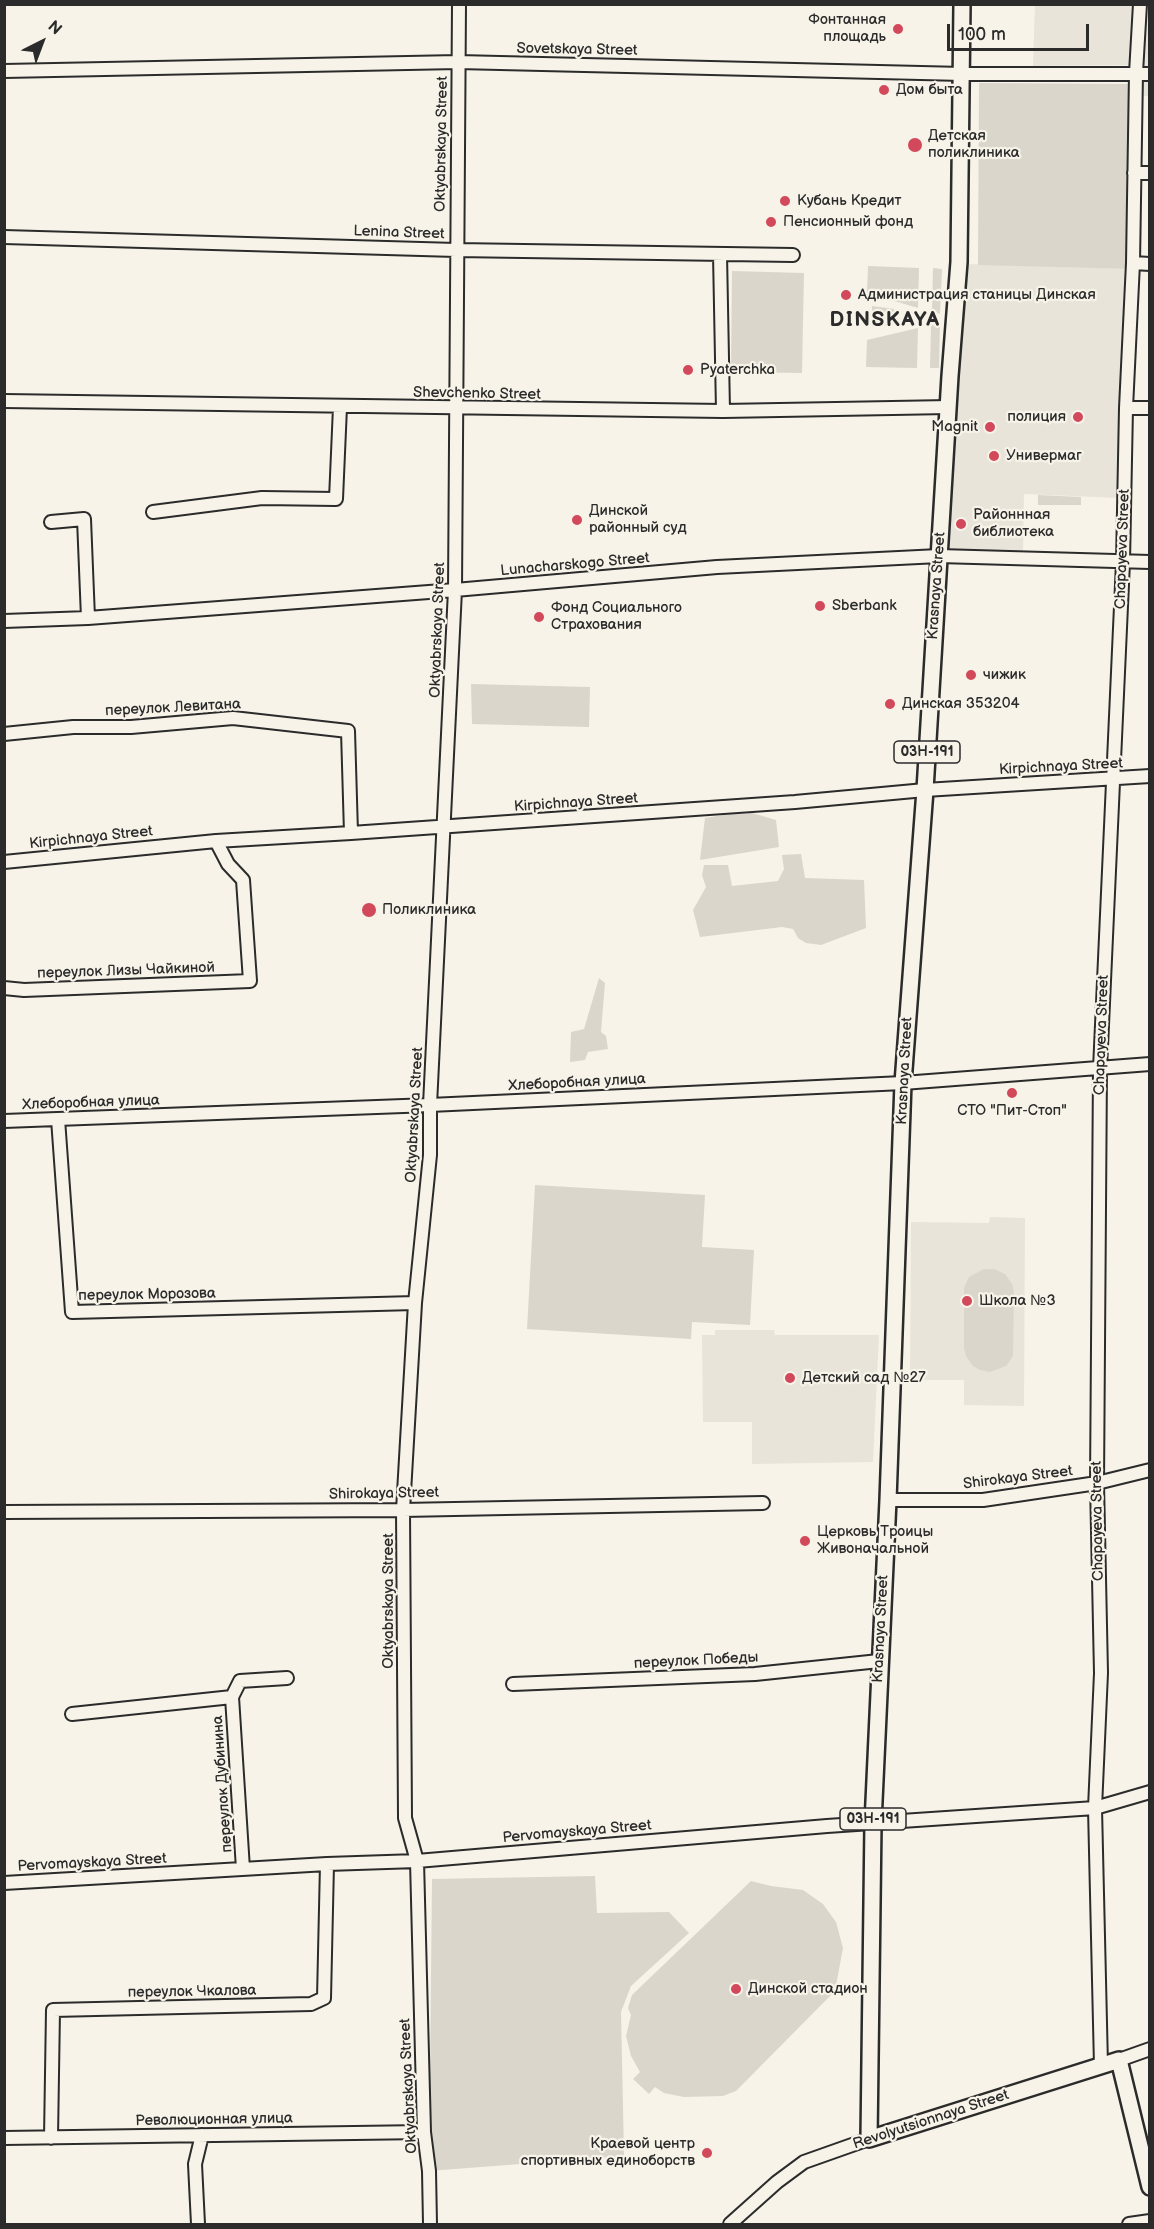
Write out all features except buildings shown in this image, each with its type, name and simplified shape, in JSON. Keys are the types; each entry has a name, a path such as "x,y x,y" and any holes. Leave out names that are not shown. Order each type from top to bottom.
{"main road":[{"name":"Krasnaya Street","path":"870,2139 873,1823 888,1500 903,1083 960,261 962,4"},
{"name":"Revolyutsionnaya Street","path":"870,2139 1119,2060"},
{"path":"1119,2060 1149,2183"}],"street":[{"name":"Oktyabrskaya Street","path":"430,2224 429,2172 424,2132 417,1861 405,1818 403,1510 415,1303 430,1155 430,1105 455,590 459,4"},
{"name":"Chapayeva Street","path":"1101,2066 1095,1808 1101,1673 1097,1482 1100,1069 1123,562 1126,408 1133,263 1136,73 1140,4"},
{"name":"Sovetskaya Street","path":"4,71 458,62 963,74 1149,74"},
{"path":"1134,173 1149,173"},
{"name":"Lenina Street","path":"4,237 793,255"},
{"path":"720,254 723,411"},
{"path":"1133,263 1149,264"},
{"name":"Shevchenko Street","path":"4,401 723,411 949,407"},
{"path":"153,512 262,498 336,499 340,407"},
{"path":"1126,408 1149,408"},
{"path":"51,522 84,519 88,618"},
{"name":"Lunacharskogo Street","path":"4,621 88,618 717,567 939,556 1149,562"},
{"name":"переулок Левитана","path":"4,734 73,727 131,727 233,718 348,731 351,833"},
{"name":"Kirpichnaya Street","path":"4,862 216,841 445,827 795,802 925,790 1149,776"},
{"name":"переулок Лизы Чайкиной","path":"4,988 24,990 250,981 243,879 228,864 216,841"},
{"name":"Хлеборобная улица","path":"4,1121 430,1105 903,1083 1149,1064"},
{"name":"переулок Морозова","path":"58,1119 72,1312 415,1303"},
{"name":"Shirokaya Street","path":"888,1500 983,1500 1097,1482 1149,1470"},
{"name":"Shirokaya Street","path":"4,1512 403,1510 763,1503"},
{"name":"переулок Победы","path":"513,1684 755,1674 879,1661"},
{"name":"переулок Дубинина","path":"243,1869 232,1697 240,1681 287,1678"},
{"name":"переулок Дубинина","path":"72,1714 232,1697"},
{"name":"Pervomayskaya Street","path":"4,1883 417,1861 827,1826 1095,1808 1149,1792"},
{"name":"переулок Чкалова","path":"51,2138 53,2010 311,2004 324,1998 327,1864"},
{"name":"Revolyutsionnaya Street","path":"1119,2060 1149,2049"},
{"name":"Революционная улица","path":"4,2138 424,2132"},
{"path":"198,2224 195,2164 202,2134"},
{"name":"Revolyutsionnaya Street","path":"730,2224 777,2182 804,2162 870,2139"},
{"path":"1129,2224 1149,2221"}],"shaded area":[{"path":"1035,5 1149,5 1149,96 1129,95 1128,65 1033,66"},
{"path":"979,83 1129,84 1130,269 978,265"},
{"path":"967,264 1130,269 1119,498 1024,494 1023,554 943,553"},
{"path":"868,266 919,268 918,308 867,293"},
{"path":"933,268 942,269 940,314 932,311"},
{"path":"732,271 804,273 802,373 731,372"},
{"path":"872,306 894,309 893,325 872,327"},
{"path":"940,323 939,368 930,368 931,326"},
{"path":"918,328 917,368 866,367 867,340"},
{"path":"1038,495 1081,497 1081,505 1038,505"},
{"path":"471,684 590,687 589,727 472,724"},
{"path":"752,813 776,820 779,847 700,860 705,818"},
{"path":"801,854 805,878 864,880 866,928 821,945 806,943 798,938 793,929 782,927 700,937 693,910 706,887 702,875 704,865 728,865 732,886 778,881 784,869 782,855"},
{"path":"599,978 605,983 601,1032 606,1036 608,1049 588,1052 585,1060 570,1062 571,1032 584,1029"},
{"path":"535,1185 705,1195 702,1247 754,1250 750,1325 692,1322 691,1339 527,1329"},
{"name":"Школа №3","path":"990,1217 1025,1218 1024,1406 964,1405 964,1380 910,1380 911,1222 989,1223"},
{"path":"984,1269 994,1269 1005,1274 1014,1292 1013,1356 1006,1366 990,1372 973,1366 964,1348 964,1288 969,1277"},
{"name":"Детский сад №27","path":"715,1330 774,1330 775,1335 879,1335 873,1462 752,1464 752,1422 703,1422 702,1335 715,1335"},
{"path":"595,1876 597,1913 669,1912 689,1933 631,1986 621,2012 624,2156 429,2171 432,1879"},
{"path":"751,1881 803,1890 823,1904 836,1922 843,1948 835,1991 736,2091 723,2096 684,2097 664,2093 655,2087 649,2094 633,2079 640,2072 631,2056 626,2036 631,2015 628,2008 632,1995"}],"place":[{"name":"Фонтанная площадь","path":"898,29"},
{"name":"Дом быта","path":"884,90"},
{"name":"Детская поликлиника","path":"915,145"},
{"name":"Кубань Кредит","path":"785,201"},
{"name":"Пенсионный фонд","path":"771,222"},
{"name":"Администрация станицы Динская","path":"846,295"},
{"name":"Pyaterchka","path":"688,370"},
{"name":"полиция","path":"1078,417"},
{"name":"Magnit","path":"990,427"},
{"name":"Универмаг","path":"994,456"},
{"name":"Динской районный суд","path":"577,520"},
{"name":"Районнная библиотека","path":"961,524"},
{"name":"Sberbank","path":"820,606"},
{"name":"Фонд Социального Страхования","path":"539,617"},
{"name":"чижик","path":"971,675"},
{"name":"Динская 353204","path":"890,704"},
{"name":"Поликлиника","path":"369,910"},
{"name":"СТО \"Пит-Стоп\"","path":"1012,1093"},
{"name":"Школа №3","path":"967,1301"},
{"name":"Детский сад №27","path":"790,1378"},
{"name":"Церковь Троицы Живоначальной","path":"805,1541"},
{"name":"Динской стадион","path":"736,1989"},
{"name":"Краевой центр спортивных единоборств","path":"707,2153"}],"district":[{"name":"DINSKAYA","path":"885,321"}]}
